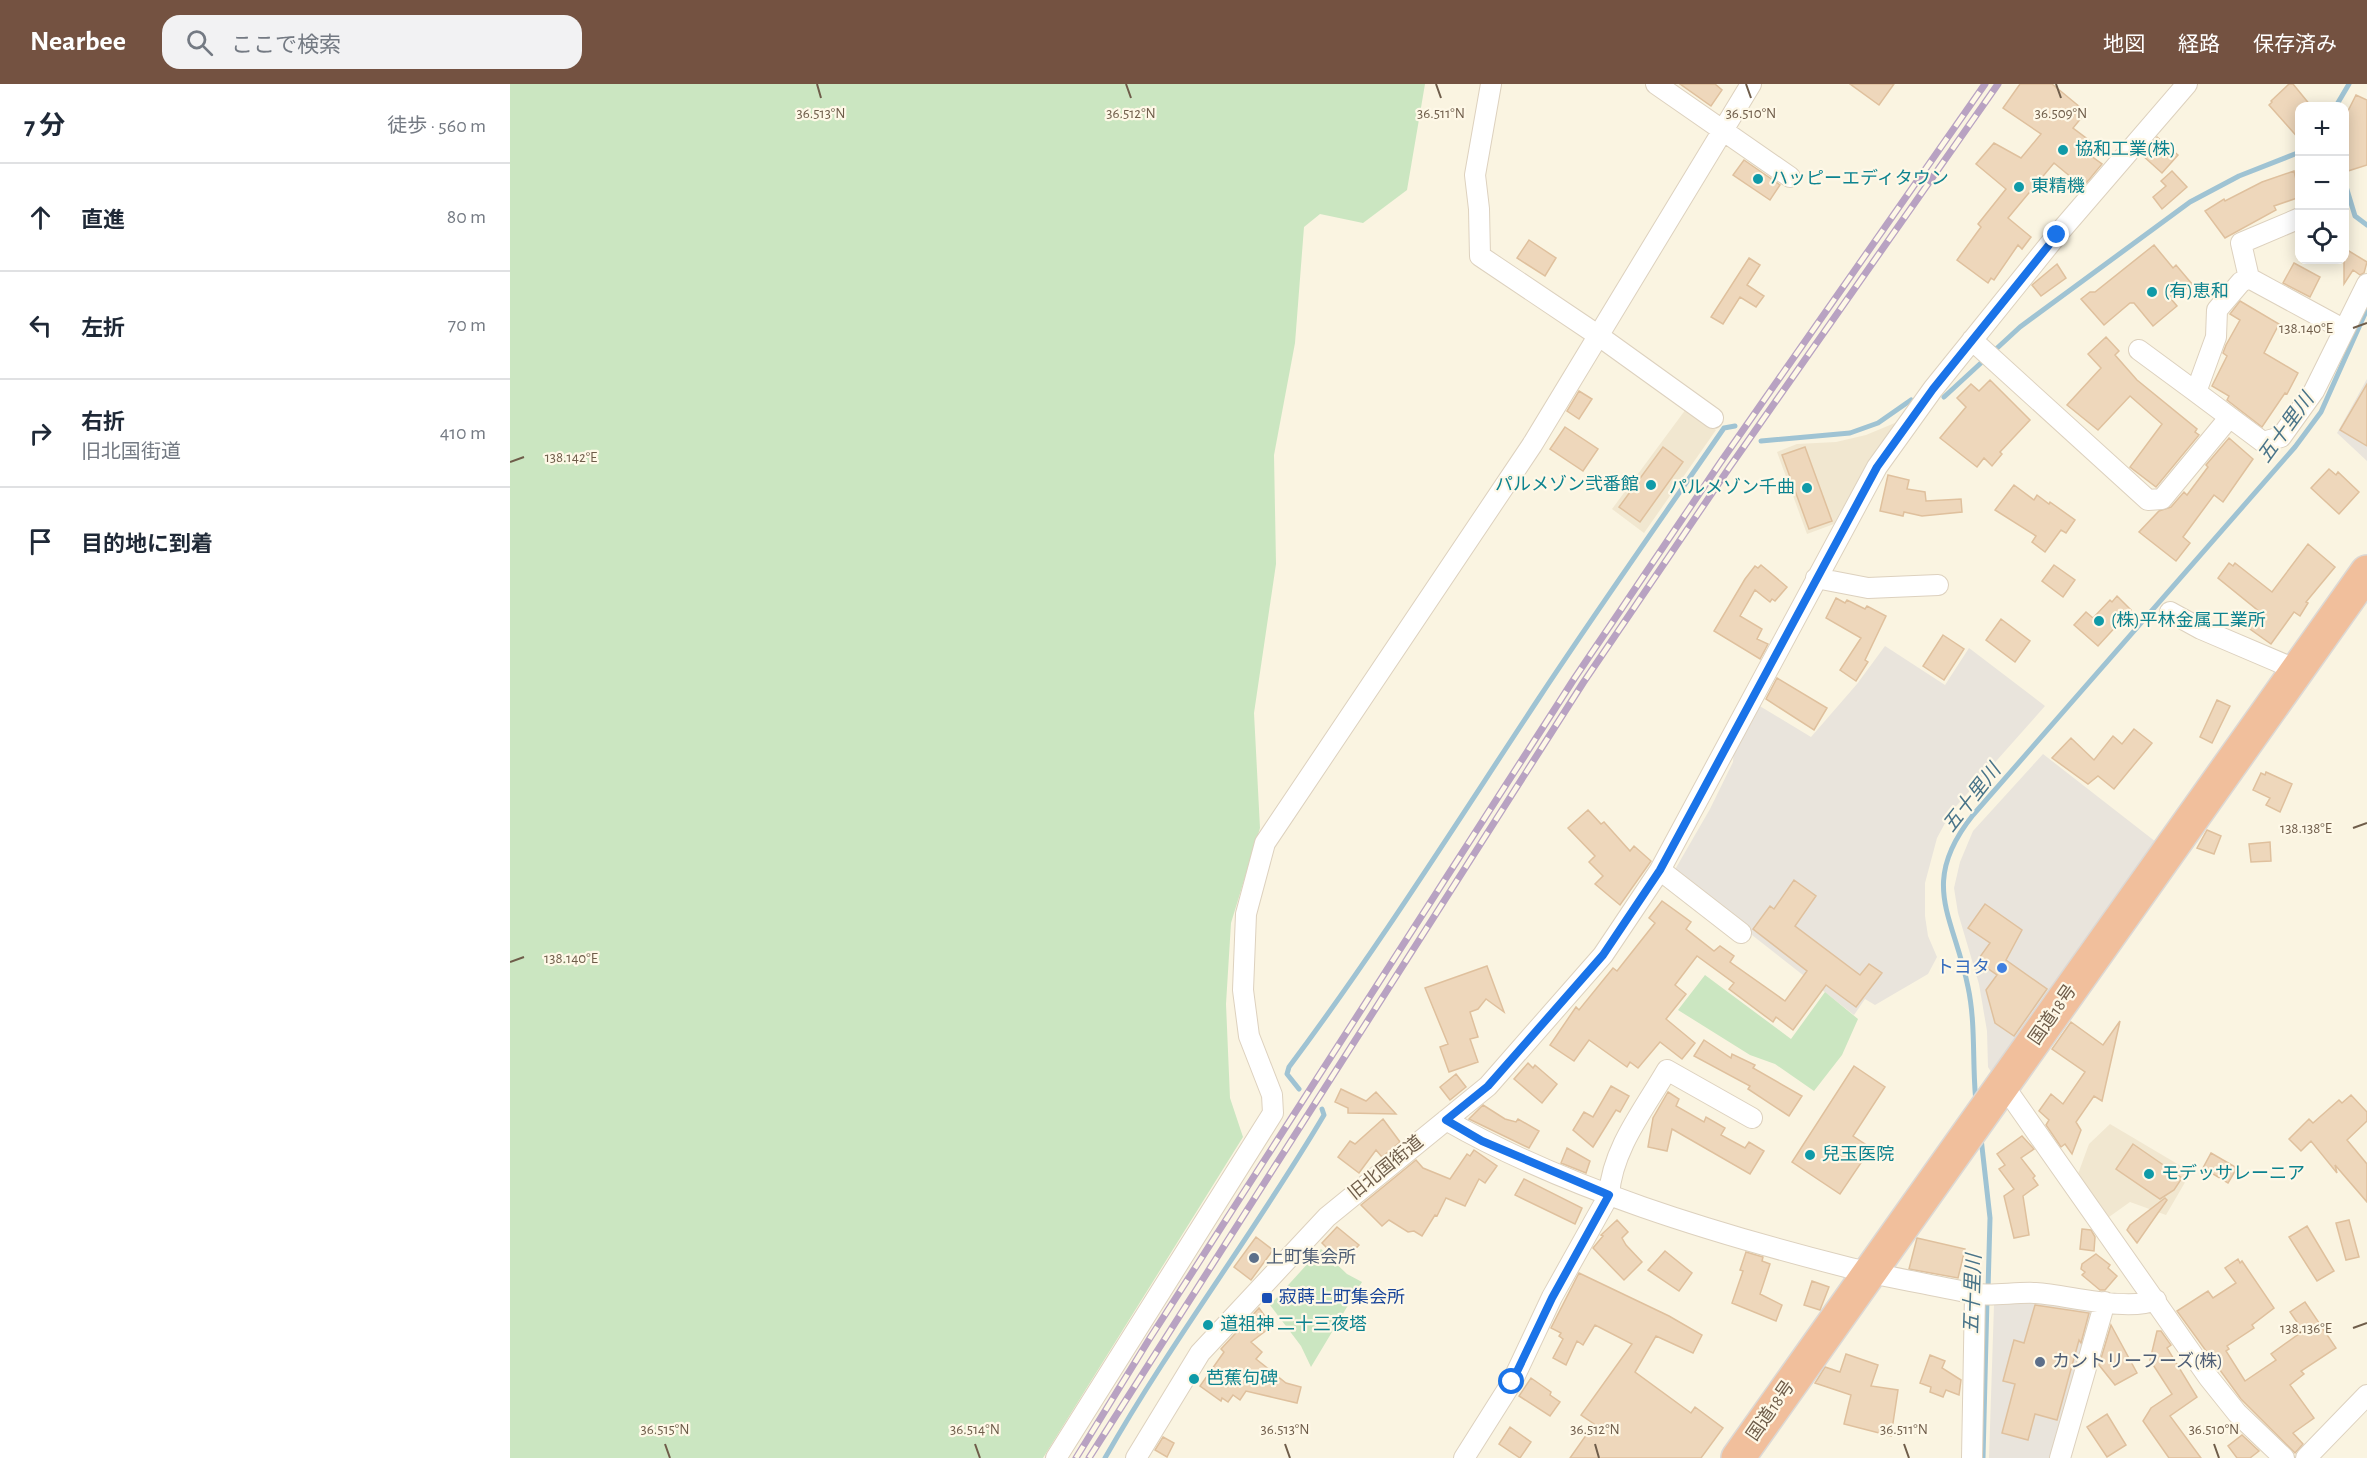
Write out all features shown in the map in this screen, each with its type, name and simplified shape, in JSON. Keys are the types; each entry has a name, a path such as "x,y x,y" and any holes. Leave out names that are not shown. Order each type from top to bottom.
{"highway":[{"name":"国道18号","path":"1738,1458 2295,669 2367,573"}],"street":[{"path":"1491,84 1475,175 1479,209 1480,256 1599,336 1713,417"},
{"path":"1656,84 1790,177"},
{"path":"1056,1458 1273,1113 1272,1095 1249,1036 1243,990 1246,914 1265,843 1532,445 1751,84"},
{"name":"旧北国街道","path":"1136,1458 1200,1353 1327,1216 1488,1086 1603,955 1660,870 1877,467 1933,389 1983,350 2057,235 2187,84"},
{"path":"2295,220 2241,243 2249,278 2343,329"},
{"path":"2196,392 2216,337 2217,310 2241,282 2249,278"},
{"path":"2139,350 2263,442 2281,437 2314,391 2367,284"},
{"path":"1983,350 2148,500 2162,499 2229,418"},
{"path":"1816,578 1868,588 1938,585"},
{"path":"2170,612 2201,629 2295,669"},
{"path":"1660,870 1741,933"},
{"path":"1464,1458 1512,1382 1552,1298 1609,1195 1610,1178 1624,1142 1667,1070 1752,1118"},
{"path":"1997,1094 2156,1300 2209,1378 2236,1413 2283,1458"},
{"path":"1446,1120 1482,1141 1609,1195 1732,1235 1870,1271 1983,1295 2035,1293 2105,1302 2148,1303 2156,1300"},
{"path":"1972,1458 1983,1295"},
{"path":"2060,1458 2105,1302"},
{"path":"2306,1458 2367,1395"}],"shaded area":[{"path":"2367,379 2367,461 2337,433"},
{"path":"1686,409 1716,430 1644,533 1612,509"},
{"path":"1902,420 1870,458 1834,524 1807,534 1777,452 1797,444 1836,442 1866,435"},
{"path":"1885,646 1945,685 1969,648 2045,706 1951,812 1937,838 1925,883 1925,916 1928,936 1937,957 1928,974 1875,1005 1865,999 1854,1015 1673,873 1710,809 1733,762 1734,749 1758,705 1811,737 1857,684"},
{"path":"2043,754 2156,842 1994,1076 1988,1067 1987,1031 1979,984 1958,913 1954,888 1960,862 1973,831"},
{"path":"2110,1124 2191,1172 2166,1215 2130,1202 2109,1217 2078,1174 2089,1144"},
{"path":"2035,1298 2097,1307 2052,1458 1989,1458 1994,1305"}],"green space":[{"path":"510,84 1425,84 1407,190 1363,223 1320,214 1304,227 1295,343 1274,455 1276,564 1254,713 1260,828 1231,923 1226,1004 1230,1098 1243,1137 1043,1458 510,1458"},
{"path":"1705,975 1791,1039 1825,992 1858,1019 1842,1055 1814,1091 1775,1064 1750,1055 1678,1010"},
{"path":"1321,1249 1347,1274 1362,1282 1311,1367 1301,1346 1270,1305"}],"building":[{"path":"1680,84 1715,84 1722,90 1711,106"},
{"path":"1850,84 1894,84 1879,105"},
{"path":"2020,84 2052,84 2086,112 2073,128 2094,144 2087,153 2102,164 2083,187 2054,163 2008,218 2031,237 2022,249 2018,245 1994,280 1991,278 1988,283 1957,260 1981,227 1978,224 2006,189 1976,164 1994,143 2021,158 2041,134 2003,108"},
{"path":"2289,84 2293,84 2308,102 2295,102 2295,134 2269,105"},
{"path":"2356,95 2367,100 2367,165 2349,171 2349,156 2349,109"},
{"path":"2157,137 2178,155 2162,173 2142,155"},
{"name":"ハッピーエディタウン","path":"1744,160 1780,185 1770,200 1733,175"},
{"path":"2172,171 2187,187 2162,209 2153,197 2166,186 2161,181"},
{"path":"2294,171 2295,199 2274,206 2276,210 2225,238 2205,211 2224,199 2225,201 2262,182"},
{"path":"1529,240 1556,258 1545,276 1517,258"},
{"name":"(有)恵和","path":"2154,245 2173,268 2176,265 2192,284 2172,300 2177,306 2153,326 2134,303 2130,303 2104,325 2081,299 2090,292 2095,292"},
{"path":"2349,251 2367,262 2364,273 2360,275 2353,270 2344,284 2344,264 2349,264"},
{"path":"1749,258 1760,265 1747,285 1764,296 1756,307 1740,297 1723,324 1711,317"},
{"path":"2294,263 2320,277 2310,297 2283,283"},
{"path":"2057,264 2066,278 2041,296 2032,285"},
{"path":"2240,301 2279,324 2264,353 2298,373 2287,394 2285,393 2262,427 2227,400 2229,396 2212,386 2227,356 2223,353 2226,345 2240,320 2230,314"},
{"path":"2106,337 2119,351 2115,355 2137,380 2197,429 2195,432 2199,435 2156,487 2130,467 2162,424 2130,396 2098,430 2067,405 2101,368 2088,354"},
{"path":"1990,380 2030,420 2000,452 2002,454 1992,466 1984,458 1977,467 1940,438 1966,407 1957,398 1971,384 1979,391"},
{"path":"2367,384 2367,446 2340,430"},
{"path":"1579,391 1592,399 1579,419 1567,411"},
{"path":"1565,427 1598,449 1583,471 1550,449"},
{"path":"2229,438 2253,459 2223,502 2214,495 2183,537 2190,543 2176,561 2139,532 2159,511 2171,507 2184,492 2187,495 2208,467 2206,465"},
{"name":"パルメゾン弐番館","path":"1663,447 1683,462 1640,522 1619,507"},
{"name":"パルメゾン千曲","path":"1805,447 1832,521 1809,529 1782,455"},
{"path":"2329,469 2336,475 2338,472 2359,492 2339,514 2311,488"},
{"path":"1888,475 1909,480 1907,489 1925,492 1926,501 1961,499 1962,512 1922,516 1904,512 1903,516 1880,511"},
{"path":"2014,485 2034,500 2037,495 2049,504 2050,502 2075,520 2066,533 2061,530 2045,552 2032,542 2036,536 1995,510"},
{"path":"2308,544 2335,567 2306,602 2308,603 2300,616 2294,612 2271,644 2250,629 2261,613 2218,578 2229,563 2233,566 2235,563 2272,592"},
{"path":"1761,565 1787,587 1775,601 1772,599 1770,602 1755,590 1740,616 1762,629 1757,639 1768,644 1760,659 1714,631 1745,579 1755,566 1758,568"},
{"name":"(株)平林金属工業所","path":"2054,565 2075,580 2063,597 2042,581"},
{"name":"(株)平林金属工業所","path":"2117,596 2131,610 2098,646 2074,625 2086,612 2093,618"},
{"path":"1836,598 1845,603 1847,600 1865,609 1867,606 1886,616 1865,660 1868,662 1856,681 1840,670 1861,638 1826,618"},
{"path":"2001,619 2030,641 2015,662 1986,640"},
{"path":"1943,635 1964,649 1944,680 1923,666"},
{"path":"1777,678 1827,708 1814,730 1766,699"},
{"path":"2217,700 2230,706 2212,743 2200,737"},
{"path":"2134,729 2152,743 2114,789 2098,776 2088,784 2052,758 2071,738 2094,760 2113,736 2122,744"},
{"path":"2266,772 2292,784 2280,812 2266,805 2270,798 2253,790 2261,773 2265,775"},
{"path":"1588,810 1601,824 1604,822 1630,851 1634,846 1651,861 1620,905 1595,884 1603,876 1589,862 1595,856 1568,828"},
{"path":"2207,830 2221,836 2214,854 2197,848"},
{"path":"2270,842 2271,861 2251,862 2249,844"},
{"path":"1794,880 1816,896 1795,926 1860,975 1869,964 1882,973 1856,1007 1826,985 1793,1030 1776,1017 1773,1022 1729,989 1734,983 1697,956 1675,985 1686,994 1666,1019 1695,1043 1682,1059 1660,1042 1638,1068 1630,1062 1627,1067 1589,1040 1574,1061 1550,1045 1576,1007 1579,1010 1613,968 1617,971 1655,923 1649,918 1662,901 1691,922 1686,929 1714,951 1720,946 1734,956 1730,962 1785,1001 1807,971 1753,929 1770,906 1774,909"},
{"name":"トヨタ","path":"1985,904 2022,930 2006,960 2047,989 2014,1036 1995,1023 1986,990 1997,975 1977,961 1990,943 1968,928"},
{"path":"1487,966 1504,1012 1486,999 1478,1009 1470,1012 1478,1037 1470,1039 1478,1062 1449,1072 1440,1047 1448,1044 1425,988"},
{"path":"2120,1021 2102,1101 2094,1096 2076,1122 2081,1130 2072,1154 2065,1144 2061,1147 2046,1125 2049,1120 2039,1111 2051,1094 2063,1104 2085,1072 2052,1049 2071,1022 2103,1045"},
{"path":"1704,1040 1731,1058 1732,1054 1755,1065 1753,1068 1802,1096 1789,1116 1748,1089 1750,1086 1694,1056"},
{"path":"1528,1063 1533,1068 1535,1065 1557,1084 1542,1103 1514,1079"},
{"path":"1854,1066 1885,1087 1853,1136 1871,1148 1840,1194 1792,1162"},
{"path":"1456,1074 1466,1087 1450,1100 1440,1087"},
{"path":"1611,1086 1629,1096 1620,1112 1616,1110 1593,1147 1573,1130 1584,1112 1593,1117"},
{"path":"1341,1089 1366,1101 1376,1092 1396,1114 1348,1113 1348,1108 1335,1102"},
{"path":"1668,1092 1679,1099 1676,1106 1704,1122 1706,1117 1725,1128 1721,1135 1745,1148 1749,1142 1764,1151 1750,1174 1672,1129 1667,1151 1648,1147 1653,1118"},
{"path":"2351,1095 2367,1112 2367,1121 2347,1140 2367,1164 2367,1202 2335,1165 2337,1173 2311,1141 2301,1151 2289,1139 2309,1119 2313,1123 2339,1100 2342,1103"},
{"path":"1483,1105 1505,1119 1516,1122 1518,1119 1539,1131 1529,1148 1469,1119"},
{"path":"1383,1119 1400,1142 1382,1157 1376,1150 1359,1173 1338,1157 1350,1141 1355,1144"},
{"path":"2022,1136 2034,1149 2021,1158 2035,1176 2033,1178 2038,1185 2023,1196 2029,1235 2014,1238 2004,1196 2014,1189 1999,1169 2005,1165 1997,1154"},
{"name":"モデッサレーニア","path":"2133,1144 2182,1178 2174,1190 2160,1199 2116,1169"},
{"path":"1567,1148 1590,1161 1586,1173 1561,1163"},
{"path":"1474,1150 1497,1166 1485,1183 1479,1179 1465,1206 1446,1198 1437,1216 1435,1215 1422,1236 1414,1231 1408,1232 1389,1220 1382,1226 1361,1205 1416,1160 1423,1168 1450,1179 1467,1154 1470,1156"},
{"path":"2211,1153 2237,1168 2228,1183 2203,1168"},
{"path":"1524,1179 1582,1208 1575,1224 1515,1195"},
{"path":"2165,1198 2167,1200 2137,1243 2127,1230 2130,1225"},
{"path":"1617,1220 1628,1232 1622,1238 1626,1245 1642,1262 1624,1280 1593,1248 1603,1236 1601,1235"},
{"path":"2349,1220 2359,1257 2346,1260 2336,1223"},
{"path":"2307,1226 2334,1271 2317,1281 2289,1237"},
{"path":"1337,1227 1359,1245 1342,1263 1322,1243"},
{"path":"2082,1229 2091,1230 2095,1237 2094,1251 2080,1249"},
{"name":"上町集会所","path":"1256,1237 1273,1250 1251,1280 1234,1267"},
{"path":"1917,1238 1965,1249 1958,1278 1909,1269"},
{"path":"1665,1251 1692,1273 1679,1291 1648,1270"},
{"path":"1746,1252 1763,1257 1762,1261 1770,1264 1760,1294 1782,1305 1776,1321 1732,1303 1743,1271 1740,1270"},
{"path":"2096,1254 2110,1265 2108,1268 2117,1276 2105,1290 2100,1290 2082,1275 2085,1272 2081,1269 2082,1264"},
{"path":"2238,1259 2240,1263 2242,1261 2274,1308 2252,1325 2254,1328 2227,1346 2229,1349 2226,1351 2245,1381 2276,1360 2271,1354 2300,1333 2296,1328 2299,1325 2290,1312 2305,1302 2336,1348 2301,1371 2304,1374 2290,1385 2314,1418 2293,1433 2303,1444 2295,1453 2241,1399 2177,1311 2208,1291 2213,1298 2236,1283 2225,1268"},
{"path":"1579,1273 1669,1316 1702,1335 1693,1353 1656,1336 1635,1372 1691,1413 1695,1407 1723,1428 1701,1458 1570,1458 1594,1424 1581,1415 1632,1344 1595,1325 1583,1345 1577,1341 1566,1365 1553,1358 1563,1339 1559,1336 1561,1333 1551,1328"},
{"path":"1812,1281 1829,1287 1820,1310 1804,1305"},
{"name":"カントリーフーズ(株)","path":"2035,1305 2089,1313 2081,1343 2079,1340 2057,1420 2035,1414 2028,1440 2002,1433 2015,1384 2003,1381 2014,1340 2024,1343"},
{"path":"1259,1308 1272,1326 1251,1342 1262,1352 1256,1359 1286,1383 1301,1387 1297,1403 1246,1391 1240,1400 1233,1395 1228,1402 1222,1398 1221,1401 1200,1386 1224,1352 1221,1349"},
{"path":"2111,1325 2137,1373 2115,1385 2099,1365"},
{"path":"2157,1331 2161,1331 2171,1345 2167,1348 2197,1397 2170,1416 2201,1458 2169,1458 2143,1421 2151,1408 2172,1394 2150,1360"},
{"path":"1846,1354 1878,1365 1871,1386 1898,1390 1891,1436 1844,1424 1851,1395 1815,1383 1825,1367 1840,1372"},
{"path":"1930,1355 1945,1361 1942,1368 1961,1380 1959,1395 1946,1390 1943,1397 1930,1392 1931,1387 1920,1383"},
{"path":"1531,1378 1551,1392 1550,1395 1560,1402 1550,1416 1519,1396"},
{"path":"2107,1414 2126,1445 2107,1457 2087,1427"},
{"path":"1510,1427 1531,1442 1520,1458 1499,1444"},
{"path":"2242,1435 2259,1451 2250,1458 2237,1458 2228,1446"},
{"path":"1163,1437 1174,1443 1167,1457 1155,1450"}],"waterway":[{"path":"2338,102 2349,84"},
{"path":"1944,397 2020,327 2190,202 2239,176 2295,154"},
{"path":"2349,196 2355,216 2367,225"},
{"name":"五十里川","path":"1976,1102 1973,1030 1968,987 1945,900 1944,881 1947,861 1956,839 1973,815 2295,447 2321,412 2367,309"},
{"path":"1761,441 1850,433 1878,423 1911,400"},
{"path":"1299,1089 1287,1074 1289,1067 1386,931 1562,664 1724,428 1735,426"},
{"path":"1105,1458 1158,1371 1298,1158 1324,1115 1322,1109"},
{"name":"五十里川","path":"1981,1138 1990,1218 1988,1290"},
{"name":"五十里川","path":"1983,1458 1987,1299"}],"railway":[{"path":"1076,1458 1150,1338 1574,679 1720,463 1985,84"},
{"path":"1089,1458 1583,683 1729,468 1998,84"}],"place":[{"name":"協和工業(株)","path":"2063,150"},
{"name":"ハッピーエディタウン","path":"1758,179"},
{"name":"東精機","path":"2019,187"},
{"name":"(有)恵和","path":"2152,292"},
{"name":"パルメゾン弐番館","path":"1651,485"},
{"name":"パルメゾン千曲","path":"1807,488"},
{"name":"(株)平林金属工業所","path":"2099,621"},
{"name":"トヨタ","path":"2002,968"},
{"name":"兒玉医院","path":"1810,1155"},
{"name":"モデッサレーニア","path":"2149,1174"},
{"name":"上町集会所","path":"1254,1258"},
{"name":"寂蒔上町集会所","path":"1267,1298"},
{"name":"道祖神 二十三夜塔","path":"1208,1325"},
{"name":"カントリーフーズ(株)","path":"2040,1362"},
{"name":"芭蕉句碑","path":"1194,1379"}],"route":[{"path":"1512,1382 1552,1298 1609,1195 1482,1141 1446,1120 1488,1086 1603,955 1660,870 1692,815 1754,694 1877,467 1933,389 2057,235"}]}
